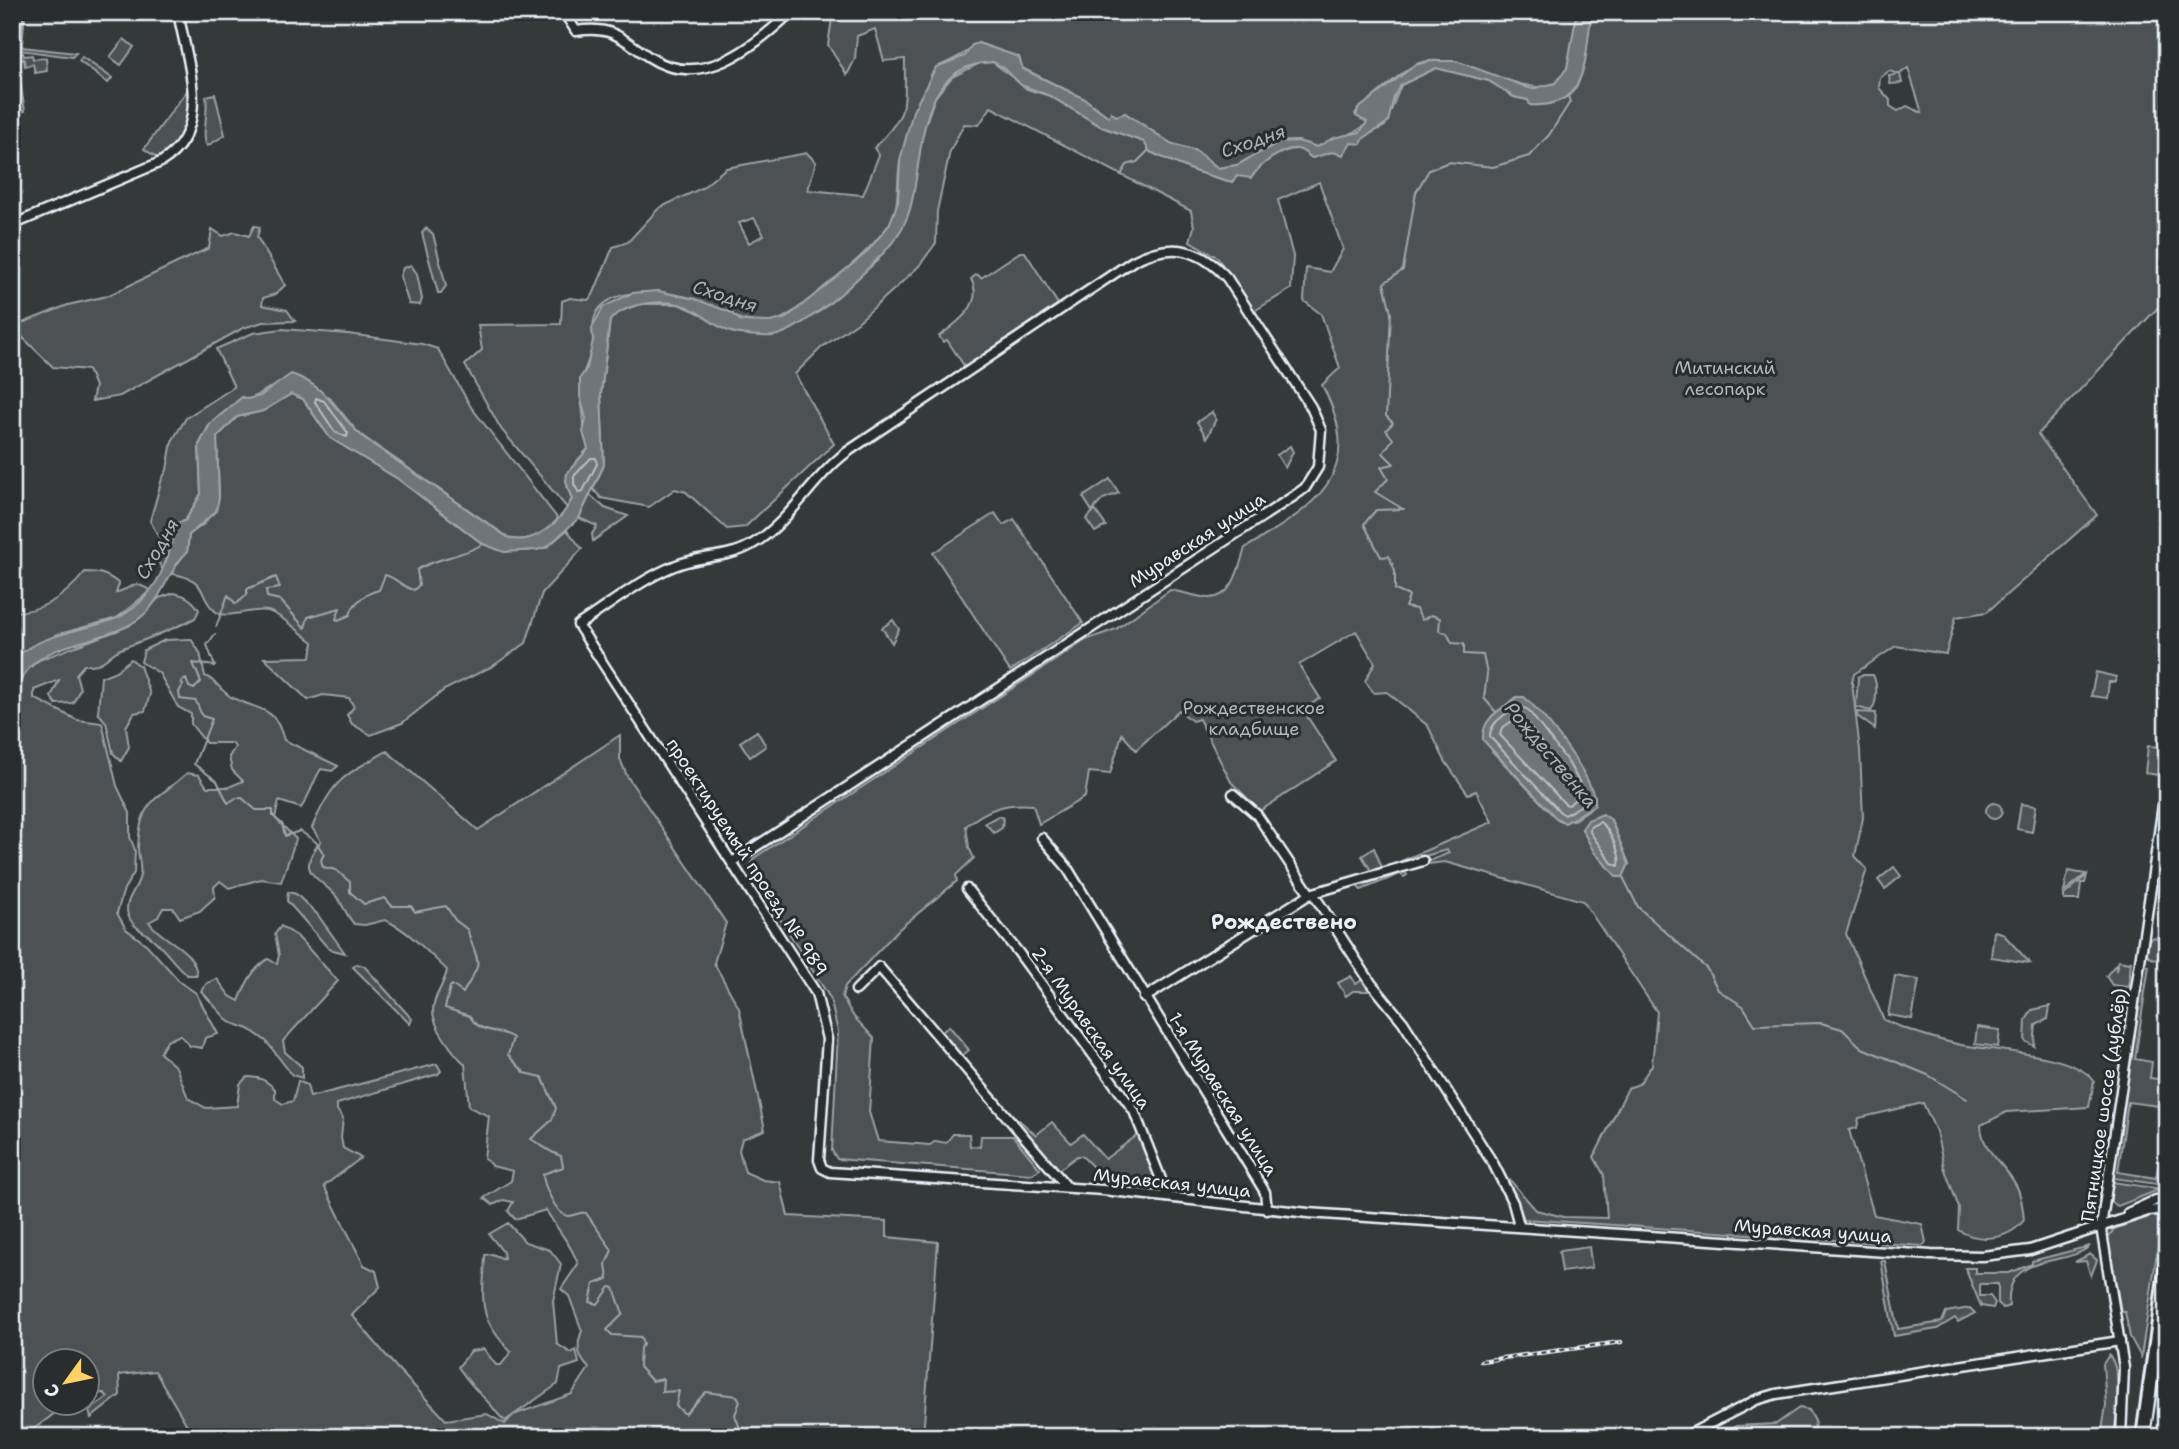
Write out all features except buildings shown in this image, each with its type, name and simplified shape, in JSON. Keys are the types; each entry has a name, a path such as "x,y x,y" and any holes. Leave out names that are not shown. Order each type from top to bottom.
{"main road":[{"path":"2143,1437 2167,1263"},
{"path":"2157,1437 2167,1373"}],"street":[{"path":"12,225 163,161 179,148 190,130 194,109 178,12"},
{"path":"564,12 576,31 607,30 624,37 658,61 695,71 731,57 763,38 791,12"},
{"name":"Муравская улица","path":"578,625 675,565 722,556 753,544 774,526 831,464 1151,252 1179,249 1216,266 1317,417 1322,441 1313,478 1294,496 732,862"},
{"name":"проектируемый проезд № 989","path":"578,625 805,971 823,1015 827,1039 819,1160 822,1168"},
{"name":"Пятницкое шоссе (дублёр)","path":"2121,1437 2124,1368 2101,1227 2167,778"},
{"path":"1233,794 1258,815 1371,983 1403,1022 1494,1165 1513,1203 1519,1225"},
{"name":"1-я Муравская улица","path":"1042,838 1066,866 1144,998 1265,1192 1267,1210"},
{"path":"1144,998 1312,895 1423,861"},
{"name":"2-я Муравская улица","path":"967,889 1018,951 1134,1111 1168,1197"},
{"path":"856,990 879,967 1052,1173 1070,1189"},
{"name":"Муравская улица","path":"822,1168 830,1172 1168,1197 1267,1210 1983,1256 2030,1250 2148,1211 2167,1209"},
{"name":"Муравская улица","path":"2101,1227 2145,1204 2167,1199"},
{"path":"1684,1437 1738,1408 1776,1394 2120,1341"}],"green space":[{"path":"23,12 22,47 76,53 72,57 19,50"},
{"path":"833,12 1577,12 1569,64 1556,83 1540,87 1521,84 1456,64 1435,61 1417,64 1358,109 1355,114 1367,122 1353,133 1317,147 1298,141 1278,142 1237,165 1218,168 1198,152 1170,143 1125,113 1116,117 1111,112 1109,117 1085,99 1022,68 1019,57 978,43 932,73 901,158 896,208 889,225 852,264 798,308 772,322 752,322 697,300 673,294 644,292 616,297 605,303 597,312 593,324 593,344 580,385 588,449 575,463 567,487 572,499 567,508 501,429 465,365 482,350 478,325 561,324 562,301 570,298 588,300 593,295 613,247 628,242 659,208 702,188 726,168 807,153 816,162 808,190 863,195 879,155 874,148 894,125 903,107 905,59 884,61 875,29 857,36 855,59 847,75 828,45","holes":["754,218 764,235 749,243 739,223"]},
{"name":"Митинский лесопарк","path":"1592,12 2167,12 2167,298 2038,434 2097,515 1987,612 1956,617 1946,654 1896,646 1854,674 1852,682 1860,751 1863,818 1855,856 1867,869 1846,934 1884,1020 1961,1045 2052,1059 2069,1064 2094,1081 2089,1107 2007,1112 1981,1125 1982,1135 1990,1151 2017,1187 2024,1220 2010,1232 1993,1237 1975,1237 1958,1230 1959,1208 1944,1167 1936,1131 1923,1103 1859,1118 1857,1128 1849,1130 1874,1215 1922,1224 1926,1242 1923,1246 1524,1219 1507,1182 1510,1180 1536,1210 1564,1217 1607,1218 1604,1175 1594,1157 1628,1088 1639,1084 1652,1065 1657,1012 1583,901 1445,862 1419,865 1449,853 1447,850 1392,865 1492,822 1476,791 1468,794 1445,761 1428,726 1387,692 1374,693 1365,681 1375,663 1356,631 1299,665 1320,698 1303,710 1336,761 1260,811 1231,782 1199,719 1192,721 1179,710 1136,750 1122,734 1110,774 1089,772 1085,797 1039,824 1033,805 1023,805 997,808 966,826 969,848 974,858 956,875 957,881 899,929 845,986 842,997 854,1017 874,1038 869,1112 878,1141 930,1145 936,1141 946,1143 953,1134 969,1134 970,1146 980,1147 981,1136 1013,1136 1040,1169 1032,1174 837,1159 832,1151 838,1032 830,998 753,876 750,868 754,858 1086,640 1116,629 1170,590 1208,598 1217,597 1230,587 1245,548 1293,518 1312,502 1327,484 1336,465 1340,442 1335,416 1322,385 1340,368 1321,314 1304,301 1306,268 1330,272 1343,249 1319,182 1278,200 1293,256 1291,289 1254,311 1217,257 1190,241 1194,227 1191,211 991,107 979,125 964,124 950,151 937,211 936,243 919,266 900,284 858,322 821,348 795,374 834,444 745,527 727,529 686,492 675,489 649,507 601,498 593,489 604,465 601,394 610,320 618,312 640,304 678,304 726,330 768,335 818,313 878,260 906,219 920,140 935,97 952,77 980,63 993,62 1027,89 1050,96 1102,127 1144,142 1150,152 1194,171 1232,182 1237,176 1253,176 1272,158 1291,150 1301,150 1312,158 1332,152 1343,154 1348,145 1385,126 1401,85 1436,68 1489,81 1514,97 1528,100 1530,105 1558,101 1570,95 1578,84","holes":["1908,68 1922,113 1907,106 1898,111 1890,106 1890,100 1879,88 1880,78 1889,71 1899,74 1889,76 1890,84 1902,83 1900,74","1517,697 1595,796 1595,805 1574,820 1560,821 1555,817 1492,751 1491,717","1611,820 1629,864 1607,867 1582,829"]},
{"path":"124,39 134,47 121,65 110,57"},
{"path":"23,53 24,56 32,55 33,59 46,58 47,71 35,73 33,64 25,66 24,59 18,60 17,54"},
{"path":"82,57 112,78 108,83 79,61"},
{"path":"20,82 25,111 12,113 12,84"},
{"path":"188,89 189,111 185,129 175,144 158,158 144,149"},
{"path":"215,94 225,135 207,146 206,96"},
{"path":"254,226 260,227 257,237 285,285 276,294 263,298 262,305 287,310 295,321 263,322 243,328 120,396 92,401 95,386 88,370 53,367 12,327 68,305 107,296 209,248 212,229 223,236 235,232 249,236"},
{"path":"426,228 433,234 446,286 441,293 438,293 422,233"},
{"path":"1020,252 1025,252 1058,304 965,367 947,340 943,342 939,336 961,319 972,305 974,288 971,279 977,274 981,278"},
{"path":"411,265 417,274 422,299 420,305 409,304 400,276 403,268"},
{"path":"282,329 348,334 422,344 438,349 471,407 558,519 536,536 523,540 509,538 358,433 329,397 269,388 210,424 199,445 201,494 185,521 177,523 172,529 172,545 163,570 157,560 160,539 150,521 167,470 172,441 186,418 234,387 216,349 253,333"},
{"path":"291,394 303,399 322,427 345,447 398,479 483,544 527,551 547,547 567,530 582,549 542,593 526,643 493,666 444,690 402,723 371,735 352,724 347,715 354,707 349,698 323,695 308,700 264,658 311,657 313,642 285,620 268,611 220,614 210,605 198,584 173,574 178,561 187,552 189,535 205,523 219,498 217,437 237,417 263,411"},
{"path":"1212,412 1216,419 1207,438 1197,422"},
{"path":"1290,446 1293,452 1285,468 1277,455"},
{"path":"1110,479 1119,493 1103,499 1092,511 1083,497"},
{"path":"590,495 605,508 628,516 593,541 592,534 597,526 579,518"},
{"path":"1095,510 1106,526 1095,532 1086,519"},
{"path":"995,513 1003,525 1014,519 1083,623 1010,671 933,553"},
{"path":"85,572 99,573 111,578 119,584 116,593 137,584 151,590 117,618 56,635 12,666 12,612 44,606 62,595"},
{"path":"174,593 186,597 199,610 195,618 123,648 98,664 84,665 76,674 80,689 73,703 56,704 51,697 59,680 34,690 34,698 77,720 102,723 117,786 130,813 130,837 135,850 134,873 124,889 117,913 126,929 147,945 181,983 196,993 218,1034 205,1038 202,1048 190,1046 180,1035 167,1041 160,1053 176,1067 188,1098 206,1108 237,1106 240,1084 247,1077 252,1077 272,1086 275,1089 275,1099 283,1104 293,1101 298,1081 307,1085 310,1097 437,1064 441,1071 337,1104 337,1110 343,1118 343,1148 361,1158 324,1186 364,1265 376,1271 380,1287 352,1315 396,1367 446,1420 487,1414 505,1424 513,1415 572,1394 589,1368 579,1351 582,1331 569,1296 561,1289 578,1264 546,1210 515,1219 508,1211 513,1202 503,1200 493,1205 484,1198 511,1181 513,1171 492,1166 484,1158 489,1116 469,1107 465,1064 445,1040 434,1018 434,1002 447,970 410,936 385,920 365,925 354,924 335,895 311,873 309,860 321,841 312,828 326,799 340,781 387,751 478,830 620,735 620,759 627,776 726,923 714,963 739,1008 765,1130 742,1139 739,1150 745,1172 763,1180 780,1182 788,1216 887,1221 887,1237 938,1242 923,1437 194,1437 155,1371 119,1375 120,1395 102,1409 102,1401 108,1397 102,1393 102,1348 32,1348 32,1418 48,1418 26,1435 12,1422 12,694 26,671 39,660 129,626 159,598"},
{"path":"893,620 899,629 892,643 882,628"},
{"path":"191,639 200,653 205,676 231,697 271,715 276,720 284,740 338,766 332,771 321,769 301,808 279,801 275,818 296,839 281,882 261,879 229,888 220,881 214,887 215,897 200,911 180,918 173,908 163,908 158,917 149,922 184,951 195,966 197,975 187,975 154,940 133,924 127,910 141,869 138,848 142,820 146,810 158,796 187,773 199,775 207,787 229,787 243,781 232,770 229,757 235,747 232,743 206,743 191,724 191,714 178,707 159,673 141,662 144,650 165,640"},
{"path":"131,659 140,666 150,694 145,711 134,713 126,727 129,747 121,761 113,753 106,722 98,713 101,677 116,671"},
{"path":"2096,672 2116,677 2115,682 2109,682 2107,698 2091,696"},
{"path":"1873,675 1875,679 1876,699 1871,711 1856,707 1858,677"},
{"path":"1857,712 1876,713 1875,729 1857,716"},
{"path":"757,731 766,746 750,757 740,742"},
{"path":"2165,733 2158,775 2145,773 2148,746 2160,747"},
{"path":"1994,803 2000,805 2000,817 1994,819 1988,817 1986,811 1988,805"},
{"path":"2021,804 2036,806 2032,832 2017,829"},
{"path":"998,816 1003,818 1002,828 994,833 985,823"},
{"path":"1374,848 1383,870 1372,872 1362,856"},
{"path":"1894,867 1901,876 1885,889 1878,880"},
{"path":"1403,870 1407,875 1404,877 1400,874 1361,890 1356,885"},
{"path":"2068,871 2086,874 2064,892"},
{"path":"2087,875 2085,883 2081,883 2079,900 2064,900 2064,895"},
{"path":"288,892 296,894 317,914 345,953 329,949 287,901"},
{"path":"281,926 297,936 338,981 283,1041 285,1052 302,1067 302,1078 292,1075 266,1041 249,1029 229,1022 201,991 207,983 217,979 230,996 239,1001 258,967 268,959 277,964 279,955 275,934"},
{"path":"1994,931 2002,933 2030,963 1991,957"},
{"path":"2153,937 2167,940 2167,961 2151,958 2147,954 2149,940"},
{"path":"2131,960 2129,987 2112,985 2106,976 2116,964 2116,971 2118,961 2130,963"},
{"path":"357,964 364,966 412,1019 410,1024 353,967"},
{"path":"2145,965 2149,966 2135,1059 2152,1062 2150,1078 2167,1080 2167,1107 2128,1102 2118,1172 2156,1178 2158,1167 2167,1169 2164,1185 2113,1178"},
{"path":"1351,976 1356,984 1362,980 1369,991 1353,991 1346,996 1338,983"},
{"path":"1895,976 1919,980 1912,1019 1888,1015"},
{"path":"2050,1006 2048,1019 2036,1025 2034,1046 2025,1041 2026,1020 2032,1010"},
{"path":"949,1026 969,1050 962,1056 942,1032"},
{"path":"1977,1027 2000,1030 1998,1047 1975,1044"},
{"path":"1019,1120 1036,1135 1052,1122 1071,1143 1083,1134 1105,1159 1139,1134 1162,1190 1109,1183 1082,1156 1077,1156 1056,1172 1015,1124"},
{"path":"2112,1182 2161,1189 2118,1206 2109,1201"},
{"path":"2155,1215 2162,1220 2141,1357 2130,1337 2125,1312 2121,1312 2108,1238 2114,1229"},
{"path":"508,1223 525,1242 550,1250 561,1264 553,1301 557,1344 571,1353 576,1350 579,1363 561,1369 558,1384 505,1421 458,1367 471,1351 484,1349 496,1365 501,1365 511,1352 492,1328 484,1308 483,1297 485,1255 492,1254 504,1259 503,1252 489,1234"},
{"path":"2090,1246 2079,1253 2026,1269 2016,1277 2010,1289 2009,1306 2003,1308 1998,1303 1998,1284 1980,1284 1980,1296 1990,1296 1995,1303 1993,1308 1981,1306 1965,1268 1975,1268 1975,1273 2009,1273 2032,1264 2032,1261"},
{"path":"1589,1247 1592,1268 1562,1272 1559,1251"},
{"path":"2090,1254 2097,1260 2091,1276 2086,1261 2075,1262"},
{"path":"1881,1261 1885,1261 1898,1329 1942,1322 1946,1312 1970,1308 1975,1313 1958,1322 1955,1318 1937,1329 1894,1336"},
{"path":"2109,1355 2116,1372 2116,1418 2114,1437 2101,1437 2106,1405 2103,1364"},
{"path":"1799,1408 1809,1410 1815,1421 1813,1437 1716,1437 1736,1426 1776,1424"}],"water":[{"path":"1577,12 1592,12 1588,45 1581,76 1574,89 1564,98 1550,104 1530,105 1528,100 1514,97 1489,81 1436,68 1401,85 1394,97 1388,122 1364,138 1361,144 1351,143 1343,155 1332,152 1312,158 1300,150 1291,149 1271,158 1251,178 1237,176 1232,182 1194,171 1150,152 1144,142 1102,127 1050,96 1021,85 1004,68 993,62 967,67 949,79 936,96 922,140 910,209 901,229 872,265 817,313 793,328 773,336 731,332 686,306 675,303 639,305 628,308 610,320 601,394 604,465 579,518 547,547 504,552 483,544 398,479 330,438 303,399 291,394 263,411 237,417 217,437 219,498 216,511 189,535 187,552 148,611 128,626 55,650 42,657 28,669 12,694 12,666 18,656 29,647 43,640 119,617 146,595 157,581 168,557 172,529 177,523 185,521 201,494 199,445 210,424 242,397 247,399 260,396 291,374 316,387 368,441 509,538 528,538 546,530 561,516 572,499 566,481 567,473 588,449 583,432 586,419 580,396 580,378 587,368 593,340 592,328 603,307 632,293 658,291 695,299 730,312 741,321 770,322 786,318 866,253 889,225 898,202 900,160 913,111 936,67 965,56 972,45 978,43 1019,57 1023,69 1085,99 1109,117 1111,112 1116,116 1125,113 1172,144 1196,151 1218,168 1237,165 1279,142 1298,141 1317,147 1333,138 1360,132 1367,122 1356,116 1358,109 1415,65 1430,61 1456,61 1532,89 1555,83 1567,68"},
{"path":"1517,697 1524,697 1556,732 1578,764 1593,793 1595,805 1565,823 1555,817 1483,740 1483,732 1489,720"},
{"path":"1603,814 1611,820 1629,864 1623,877 1617,877 1594,852 1582,829 1588,820"}],"waterway":[{"name":"Рождественка","path":"1403,509 1375,492 1388,479 1381,467 1394,464 1383,453 1393,439 1386,430 1393,423 1386,416 1391,313 1384,283 1403,270 1416,192 1429,170 1449,162 1493,167 1529,156 1549,135 1570,102 1568,96"},
{"path":"1121,175 1127,165 1137,162 1148,151"},
{"name":"Рождественка","path":"1404,509 1376,510 1364,524 1381,557 1389,556 1395,571 1395,590 1409,596 1405,607 1416,609 1422,620 1431,615 1440,618 1439,631 1447,633 1452,643 1464,644 1464,654 1483,655 1487,674 1484,698 1496,712"},
{"path":"216,627 228,595 236,604 247,595 247,589 276,577 280,588 266,590 267,597 280,600 305,628 308,617 340,608 336,619 350,615 361,599 379,590 385,575 414,590 419,585 417,570 483,544"},
{"path":"215,634 207,645 215,666 193,663 201,682 194,689 189,687 186,679 181,682 183,685 179,692 180,699 196,701 202,716 212,719 194,764 217,781 228,803 242,798 256,810 273,810 273,816 282,824 285,836 300,831 316,842 324,854 321,860 323,867 336,870 350,882 350,892 364,904 385,898 392,906 411,906 415,912 446,906 455,920 468,930 477,967 463,993 452,985 450,987 445,1008 470,1016 484,1029 513,1038 508,1055 525,1073 542,1077 556,1108 552,1120 531,1139 561,1156 563,1167 543,1174 545,1185 564,1215 586,1213 612,1250 606,1264 608,1279 594,1284 590,1302 598,1304 610,1287 614,1288 623,1314 607,1330 612,1335 641,1337 643,1345 640,1348 639,1367 652,1381 663,1379 662,1392 679,1391 676,1406 685,1414 706,1392 737,1396 740,1401 735,1415 741,1431 739,1437"},
{"name":"Рождественка","path":"1623,877 1638,907 1707,969 1718,990 1743,1006 1755,1025 1821,1023 1842,1029 1862,1048 1928,1075 1967,1099"}],"railway":[{"path":"1481,1361 1621,1342"}],"district":[{"name":"Рождествено","path":"1284,922"}],"water label":[{"name":"Сходня","path":"1253,141"},
{"name":"Сходня","path":"725,296"},
{"name":"Сходня","path":"157,549"}],"park label":[{"name":"Рождественское кладбище","path":"1254,718"}]}
